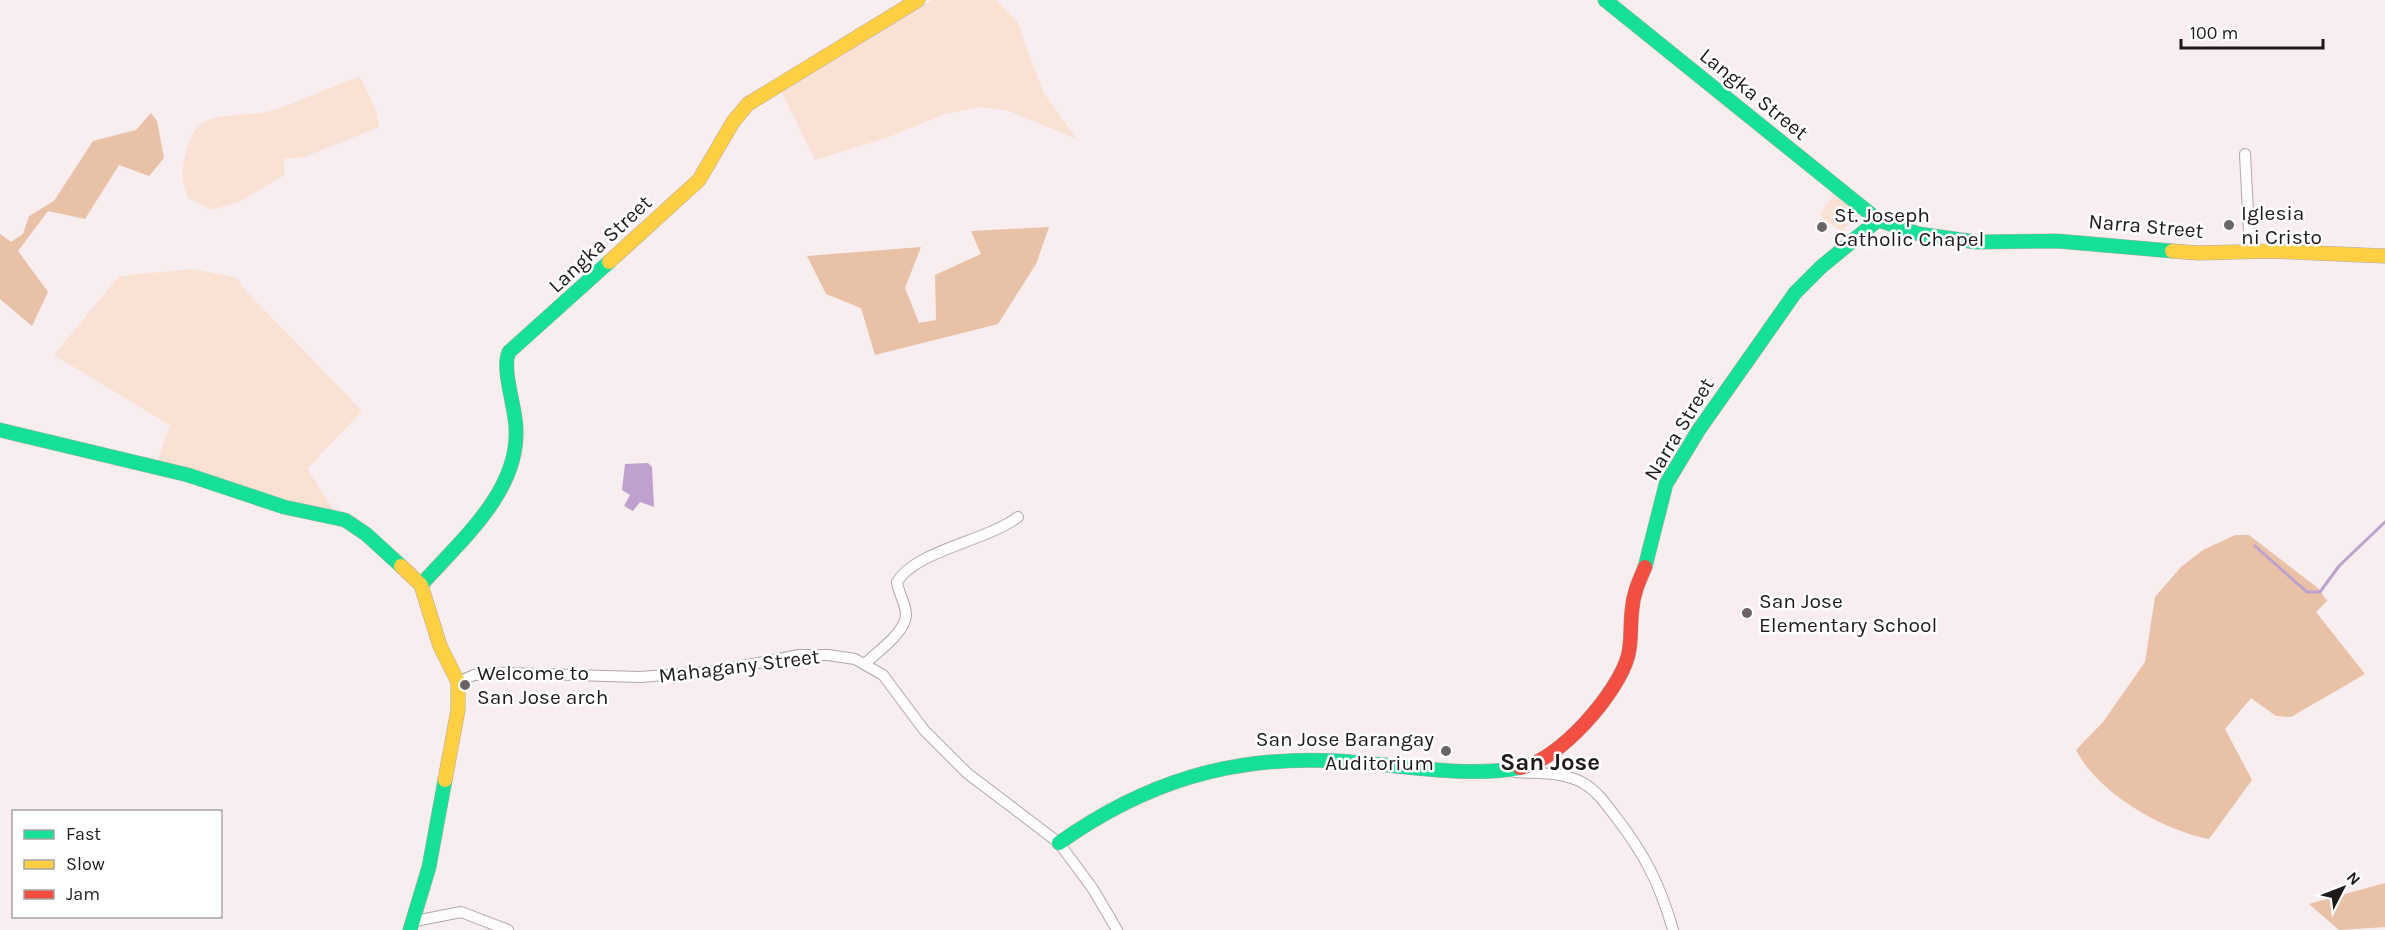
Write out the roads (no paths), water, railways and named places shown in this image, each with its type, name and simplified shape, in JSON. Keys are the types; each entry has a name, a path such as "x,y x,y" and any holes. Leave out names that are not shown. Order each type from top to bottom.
{"street":[{"name":"Langka Street","path":"421,585 495,501 509,473 515,454 516,431 506,365 509,352 586,286 650,224 682,198 708,170 731,122 748,104 918,0"},
{"name":"Langka Street","path":"1605,0 1762,130 1878,220"},
{"path":"2245,154 2250,251"},
{"name":"Narra Street","path":"1059,843 1126,798 1155,785 1200,772 1302,760 1510,771 1533,764 1555,750 1609,693 1621,675 1628,654 1635,594 1646,566 1660,504 1669,477 1763,336 1799,288 1878,220 1919,234 1976,242 2057,241 2199,253 2250,251 2385,255"},
{"path":"0,430 145,464 284,507 345,520 366,534 421,585 440,646 458,681 458,710 429,867 413,925"},
{"path":"866,663 904,622 903,602 897,582 903,572 920,561 994,531 1018,516"},
{"name":"Mahagany Street","path":"458,681 474,675 504,673 577,677 651,676 717,671 799,655 842,656 866,663 884,675 924,730 967,774 1059,843 1093,889 1117,930"},
{"path":"1555,750 1560,774"},
{"path":"1510,771 1560,774 1582,782 1593,790 1638,844 1662,891 1673,930"},
{"path":"413,925 460,912 508,930"}],"waterway":[{"path":"2255,546 2307,592 2320,592 2339,566 2385,522"}],"place":[{"name":"Iglesia ni Cristo","path":"2229,225"},
{"name":"St. Joseph Catholic Chapel","path":"1822,227"},
{"name":"San Jose Elementary School","path":"1747,613"},
{"name":"Welcome to San Jose arch","path":"465,685"},
{"name":"San Jose Barangay Auditorium","path":"1446,751"}],"district":[{"name":"San Jose","path":"1550,762"}]}
